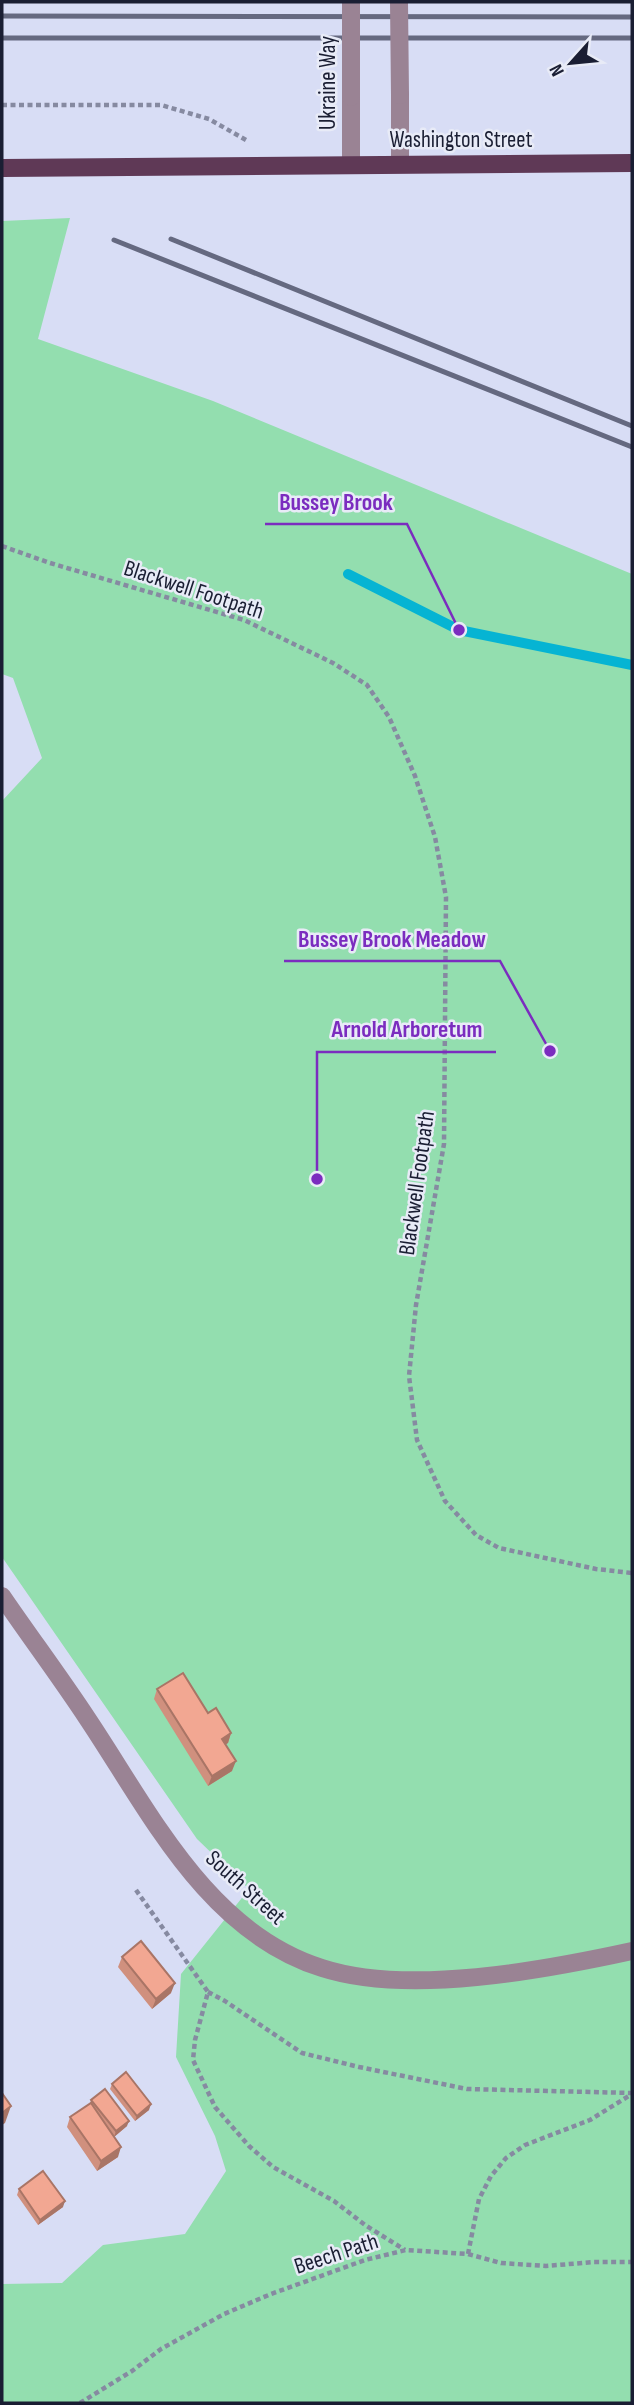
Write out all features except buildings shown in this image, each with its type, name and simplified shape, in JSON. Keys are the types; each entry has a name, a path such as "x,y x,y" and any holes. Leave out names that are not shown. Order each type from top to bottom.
{"main road":[{"name":"Washington Street","path":"2,169 632,163"}],"street":[{"name":"Ukraine Way","path":"351,2 351,164"},
{"path":"400,2 400,164"},
{"name":"South Street","path":"2,1597 182,1862 222,1906 260,1938 290,1955 322,1969 348,1975 416,1979 455,1978 543,1968 632,1951"}],"path":[{"path":"2,105 161,105 209,119 289,165"},
{"name":"Blackwell Footpath","path":"2,545 50,563 244,620 334,663 367,685 389,717 415,776 435,837 446,897 444,1144 415,1305 409,1376 417,1440 444,1501 476,1535 499,1548 596,1569 632,1573"},
{"path":"136,1890 208,1992 302,2053 467,2089 632,2094"},
{"path":"208,1992 195,2040 193,2060 215,2107 248,2146 273,2167 334,2201 365,2225 406,2250"},
{"path":"468,2254 479,2199 491,2176 506,2158 525,2145 590,2120 632,2094"},
{"name":"Beech Path","path":"79,2403 132,2371 160,2349 224,2314 320,2275 406,2250 468,2254 501,2263 546,2266 632,2262"}],"green space":[{"path":"70,218 38,339 213,401 632,574 632,2403 2,2403 2,2284 62,2283 103,2245 185,2234 226,2171 215,2136 176,2057 181,1974 249,1889 197,1839 2,1557 2,801 42,758 13,678 2,674 2,221"}],"waterway":[{"path":"348,574 459,630 632,665"}],"railway":[{"path":"2,16 632,17"},
{"path":"2,38 632,38"},
{"path":"171,239 632,426"},
{"path":"114,240 632,447"}],"place":[{"name":"Bussey Brook","path":"459,630"},
{"name":"Bussey Brook Meadow","path":"550,1051"},
{"name":"Arnold Arboretum","path":"317,1179"}]}
